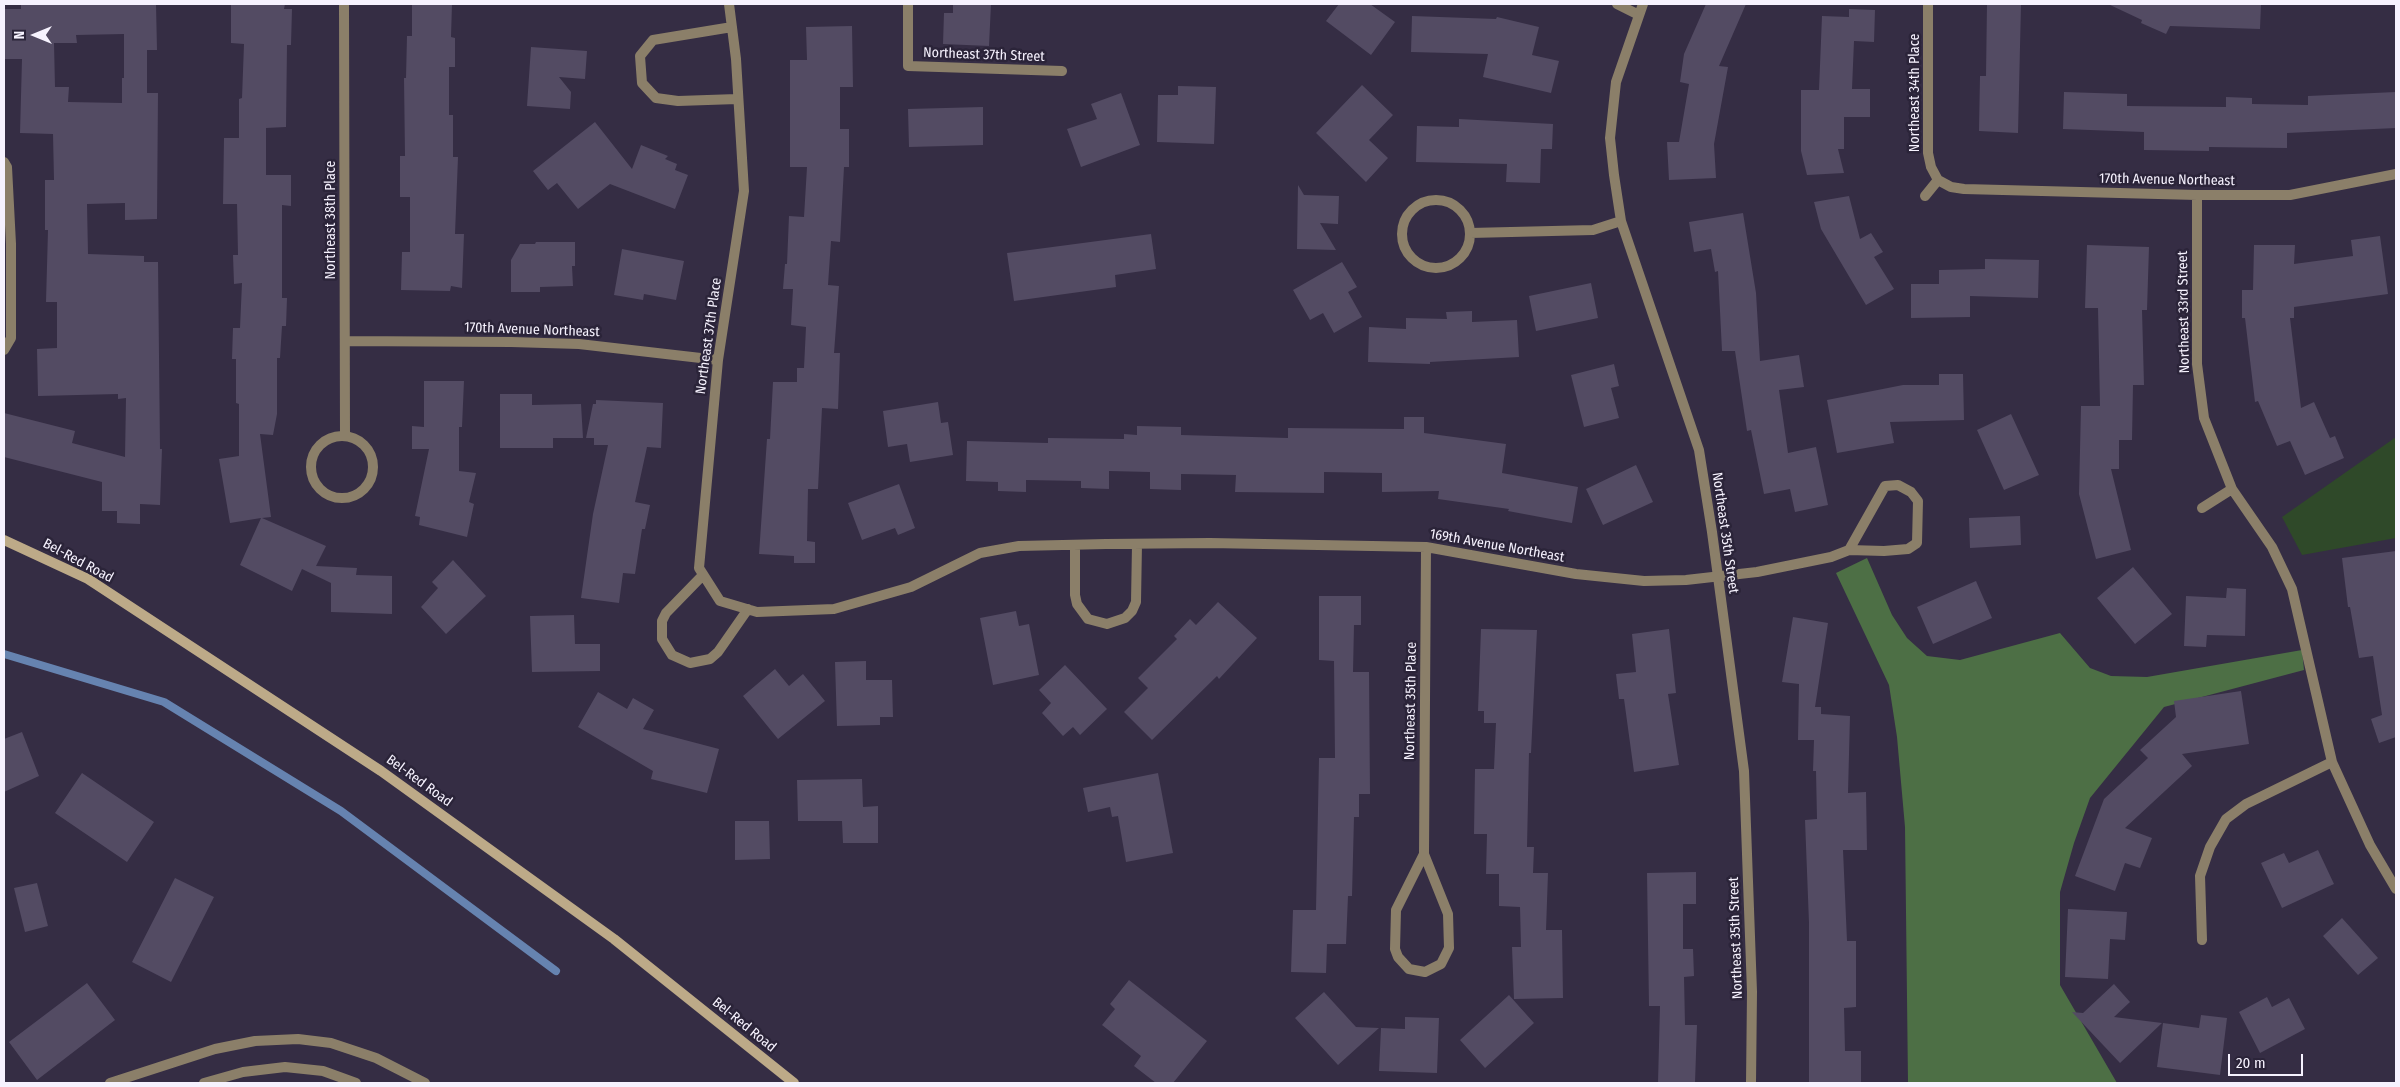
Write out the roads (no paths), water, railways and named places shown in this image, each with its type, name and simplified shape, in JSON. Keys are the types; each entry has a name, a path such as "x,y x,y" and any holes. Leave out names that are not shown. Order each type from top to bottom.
{"main road":[{"name":"Bel-Red Road","path":"4,540 88,579 381,770 614,939 794,1083"}],"street":[{"name":"Northeast 38th Place","path":"344,4 344,436"},
{"name":"Northeast 37th Place","path":"730,4 736,59 744,191 718,360 699,568 720,601 757,612 834,609 911,587 980,553"},
{"name":"Northeast 37th Street","path":"908,4 908,66 1062,71"},
{"path":"1617,4 1639,15"},
{"name":"Northeast 35th Street","path":"1644,4 1616,82 1610,138 1621,221 1699,450 1718,577 1744,771 1752,992 1751,1083"},
{"name":"Northeast 34th Place","path":"1928,4 1928,153 1931,167 1938,180"},
{"path":"732,27 653,40 640,56 642,83 656,98 678,101 737,99"},
{"path":"4,162 7,167 10,225 11,338 4,350"},
{"name":"170th Avenue Northeast","path":"1938,180 1951,187 1964,189 2197,195 2290,195 2396,174"},
{"path":"1925,196 1938,180"},
{"name":"Northeast 33rd Street","path":"2197,195 2197,364 2204,418 2232,489 2272,547 2292,589 2332,762 2370,845 2396,889"},
{"path":"1435,200 1446,201 1455,206 1468,223 1470,233 1466,248 1456,261 1437,268 1426,266 1409,254 1404,245 1402,234 1408,214 1425,202 1435,200"},
{"path":"1470,233 1593,230 1621,221"},
{"name":"170th Avenue Northeast","path":"344,341 579,344 718,360"},
{"path":"344,436 357,440 366,447 371,456 373,466 372,477 367,487 359,494 349,498 338,498 320,488 314,479 313,457 318,448 326,441 344,436"},
{"name":"169th Avenue Northeast","path":"980,553 1019,546 1137,544 1426,547 1586,576 1644,581 1718,577 1756,572 1831,557 1849,550 1884,551 1908,549 1917,544 1918,501 1911,492 1898,485 1885,486 1849,550"},
{"path":"2202,508 2232,489"},
{"path":"1075,545 1077,604 1088,619 1107,624 1125,618 1136,602 1137,544"},
{"name":"Northeast 35th Place","path":"1424,854 1396,910 1395,949 1398,957 1408,968 1425,972 1442,964 1449,948 1448,914 1424,854 1426,547"},
{"path":"703,575 666,612 662,621 662,639 672,655 690,663 710,659 718,652 748,609"},
{"path":"2202,940 2200,876 2210,847 2226,819 2246,804 2332,762"},
{"path":"110,1083 215,1048 255,1042 298,1039 331,1044 376,1058 425,1083"},
{"path":"204,1083 243,1072 285,1067 323,1071 356,1083"}],"waterway":[{"path":"4,654 164,702 341,811 556,971"}]}
